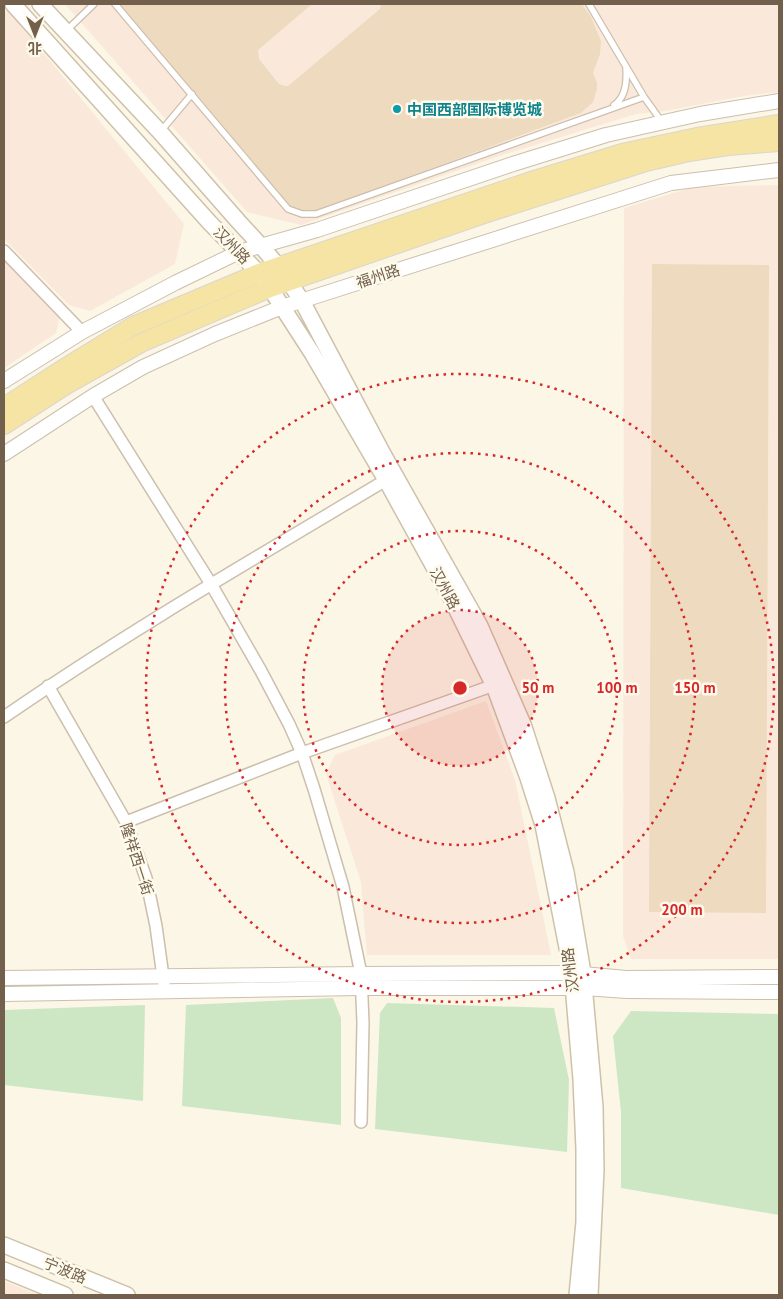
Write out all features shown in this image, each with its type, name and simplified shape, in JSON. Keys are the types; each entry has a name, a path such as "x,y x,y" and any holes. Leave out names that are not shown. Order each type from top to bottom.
{"main road":[{"name":"汉州路","path":"13,4 270,288 312,353 386,480 500,683"},
{"name":"汉州路","path":"40,4 160,132 279,266 302,302 383,454 476,618 500,683 543,825 568,947 578,981 596,1137 590,1295"},
{"path":"4,407 63,368 133,326 279,266 622,152 779,124"},
{"name":"福州路","path":"4,425 66,385 143,342 270,288 484,214 646,162 728,146 779,142"},
{"name":"汉州路","path":"577,1295 584,1222 584,1149 578,981"},
{"name":"宁波路","path":"4,1245 127,1295"},
{"name":"宁波路","path":"4,1270 65,1295"}],"street":[{"path":"4,381 82,332 239,252 317,230 606,135 700,114 779,101"},
{"name":"福州路","path":"4,454 93,396 143,367 215,334 282,307 671,183 779,170"},
{"path":"4,251 82,332"},
{"path":"93,396 211,584 265,678 302,753 343,887 360,974 363,1023 361,1122"},
{"path":"4,717 48,686 211,584 386,480"},
{"path":"126,822 302,753 500,683"},
{"name":"隆祥西一街","path":"48,686 126,822 146,878 156,926 164,977 164,992"},
{"path":"4,978 360,974 578,981 627,991 779,992"},
{"path":"4,994 361,988 626,978 779,978"}],"lane":[{"path":"65,31 94,4"},
{"path":"115,4 288,209 309,215 644,97"},
{"path":"589,4 644,97 662,122"},
{"path":"608,109 618,102 623,95 627,79 626,66"},
{"path":"160,132 192,94"}],"shaded area":[{"name":"中国西部国际博览城","path":"65,4 779,4 779,92 636,114 499,156 301,225 247,212"},
{"path":"4,7 6,7 184,224 175,264 90,311 69,305 4,239"},
{"path":"779,185 779,959 631,959 623,936 624,208 693,187"},
{"path":"4,261 60,316 56,333 4,368"},
{"path":"486,701 515,780 551,955 367,955 361,882 326,774 335,755"},
{"path":"4,1281 38,1295 4,1295"}],"green space":[{"path":"333,998 341,1018 341,1125 182,1106 186,1005"},
{"path":"387,1003 554,1008 569,1080 567,1152 375,1129 380,1013"},
{"path":"145,1005 143,1101 4,1085 4,1010"},
{"path":"631,1011 779,1014 779,1215 621,1188 621,1112 613,1036"}],"building":[{"name":"中国西部国际博览城","path":"120,4 312,4 258,50 259,59 279,84 288,86 380,9 381,4 582,4 591,17 601,41 600,54 593,73 597,89 593,102 581,113 316,211 300,211 290,206"},
{"path":"652,264 769,265 766,913 649,912"}],"place":[{"name":"中国西部国际博览城","path":"397,109"}]}
